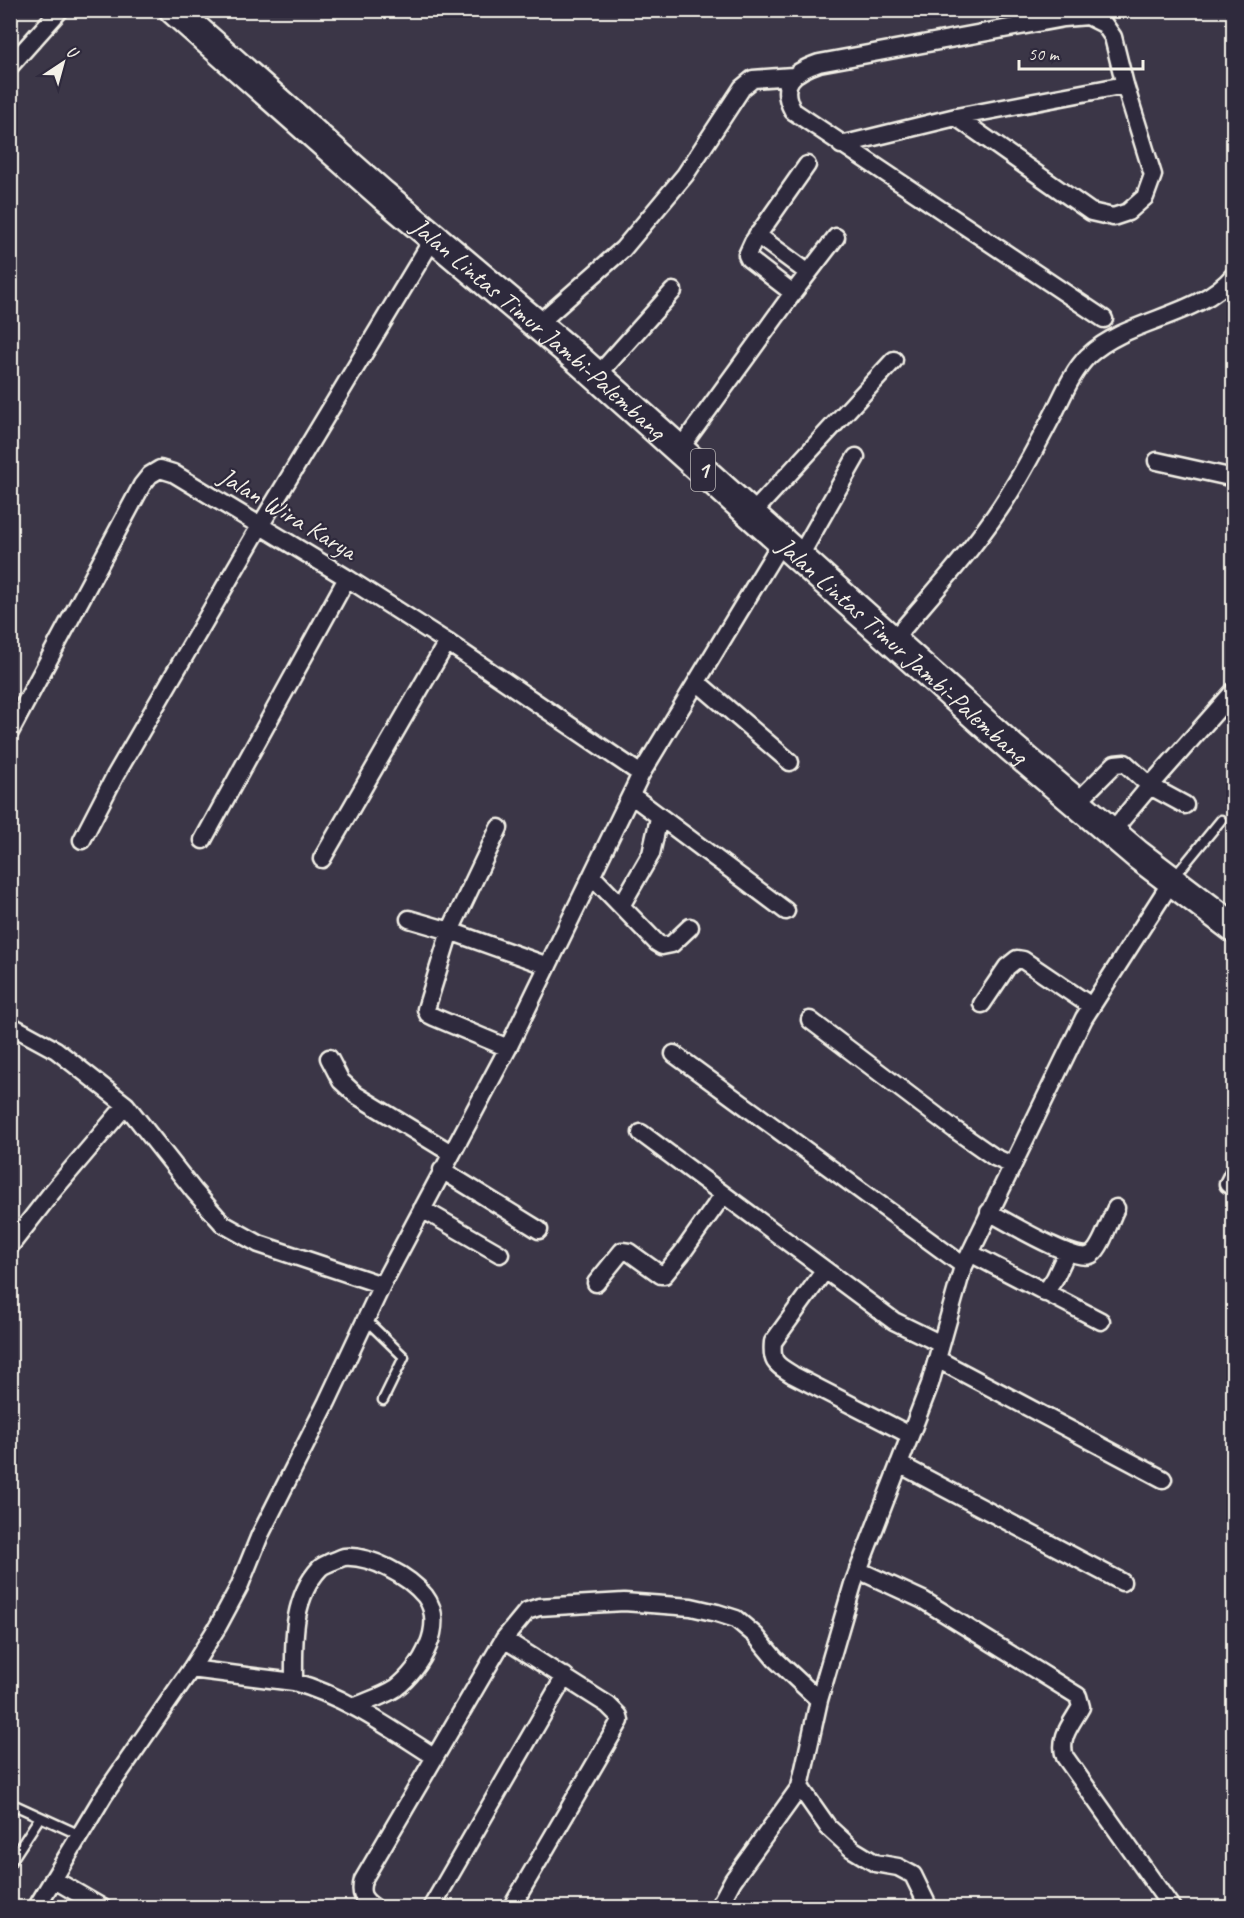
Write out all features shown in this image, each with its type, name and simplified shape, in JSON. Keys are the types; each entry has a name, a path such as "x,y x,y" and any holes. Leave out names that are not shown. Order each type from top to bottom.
{"highway":[{"name":"Jalan Lintas Timur Jambi-Palembang","path":"174,10 434,237 901,631 1143,843 1233,928"},
{"name":"Jalan Lintas Timur Jambi-Palembang","path":"201,10 687,439 1012,748 1137,855 1233,909"}],"street":[{"path":"10,66 60,10"},
{"path":"956,117 1091,212 1113,217 1128,212 1145,197 1153,175 1125,85 1113,37 1104,24 1088,16 1064,18 819,63 804,68 793,76 786,87 786,100 792,111 1104,319"},
{"path":"547,316 623,249 685,175 742,88 753,79 793,76"},
{"path":"841,145 956,117 1125,85"},
{"path":"793,293 749,259 748,252 757,235 807,165"},
{"path":"757,235 807,272"},
{"path":"82,840 115,776 260,526 434,237"},
{"path":"687,439 807,272 836,237"},
{"path":"901,631 992,519 1011,491 1071,380 1087,357 1121,333 1201,300 1225,285 1233,275"},
{"path":"605,368 673,291"},
{"path":"760,506 894,360"},
{"path":"36,1908 104,1795 191,1669 239,1587 260,1536 382,1285 508,1048 640,774 697,682 792,540 856,458"},
{"path":"1157,461 1233,478"},
{"name":"Jalan Wira Karya","path":"10,732 142,485 150,475 160,469 173,473 347,578 447,642 640,774"},
{"path":"203,840 347,578"},
{"path":"322,859 447,642"},
{"path":"697,682 790,762"},
{"path":"1119,822 1233,692"},
{"path":"1086,793 1109,769 1120,762 1132,769 1150,786 1185,805"},
{"path":"631,795 786,911"},
{"path":"621,906 651,854 659,818"},
{"path":"498,828 450,931 426,1009 428,1014 508,1048"},
{"path":"718,1908 733,1880 800,1787 819,1700 856,1577 930,1384 967,1259 1091,1006 1176,875"},
{"path":"592,876 662,946 672,944 690,927"},
{"path":"409,919 548,966"},
{"path":"982,1004 1007,967 1017,959 1023,960 1091,1006"},
{"path":"810,1020 954,1129 994,1157 1012,1165"},
{"path":"10,1025 56,1050 126,1105 223,1224 259,1244 382,1285"},
{"path":"674,1054 967,1259 1046,1293 1101,1322"},
{"path":"329,1058 341,1081 356,1095 451,1153"},
{"path":"10,1246 126,1105"},
{"path":"641,1133 939,1352 1163,1479"},
{"path":"442,1170 539,1230"},
{"path":"596,1283 622,1251 630,1252 664,1275 723,1195"},
{"path":"989,1212 1077,1257 1086,1257 1098,1247 1116,1208"},
{"path":"422,1209 500,1254"},
{"path":"1046,1293 1067,1252"},
{"path":"825,1270 773,1342 772,1354 776,1364 910,1435"},
{"path":"898,1464 1122,1582"},
{"path":"294,1682 294,1639 298,1607 307,1585 321,1566 344,1557 368,1560 397,1572 425,1596 433,1616 429,1642 417,1667 395,1688 354,1707"},
{"path":"856,1577 923,1600 1078,1696 1080,1707 1062,1743 1065,1756 1172,1908"},
{"path":"375,1908 363,1898 360,1891 363,1880 504,1639 527,1611 539,1607 624,1602 690,1607 717,1612 736,1619 755,1635 775,1659 819,1700"},
{"path":"504,1639 565,1676 617,1712 620,1721 512,1908"},
{"path":"191,1669 294,1682 354,1707 435,1757"},
{"path":"431,1908 565,1676"},
{"path":"800,1787 828,1827 852,1849 874,1863 898,1868 913,1875 929,1908"},
{"path":"53,1879 103,1908"}],"lane":[{"path":"1176,875 1221,820"},
{"path":"366,1320 404,1357 383,1400"},
{"path":"10,1803 80,1834"},
{"path":"10,1863 40,1817"}]}
